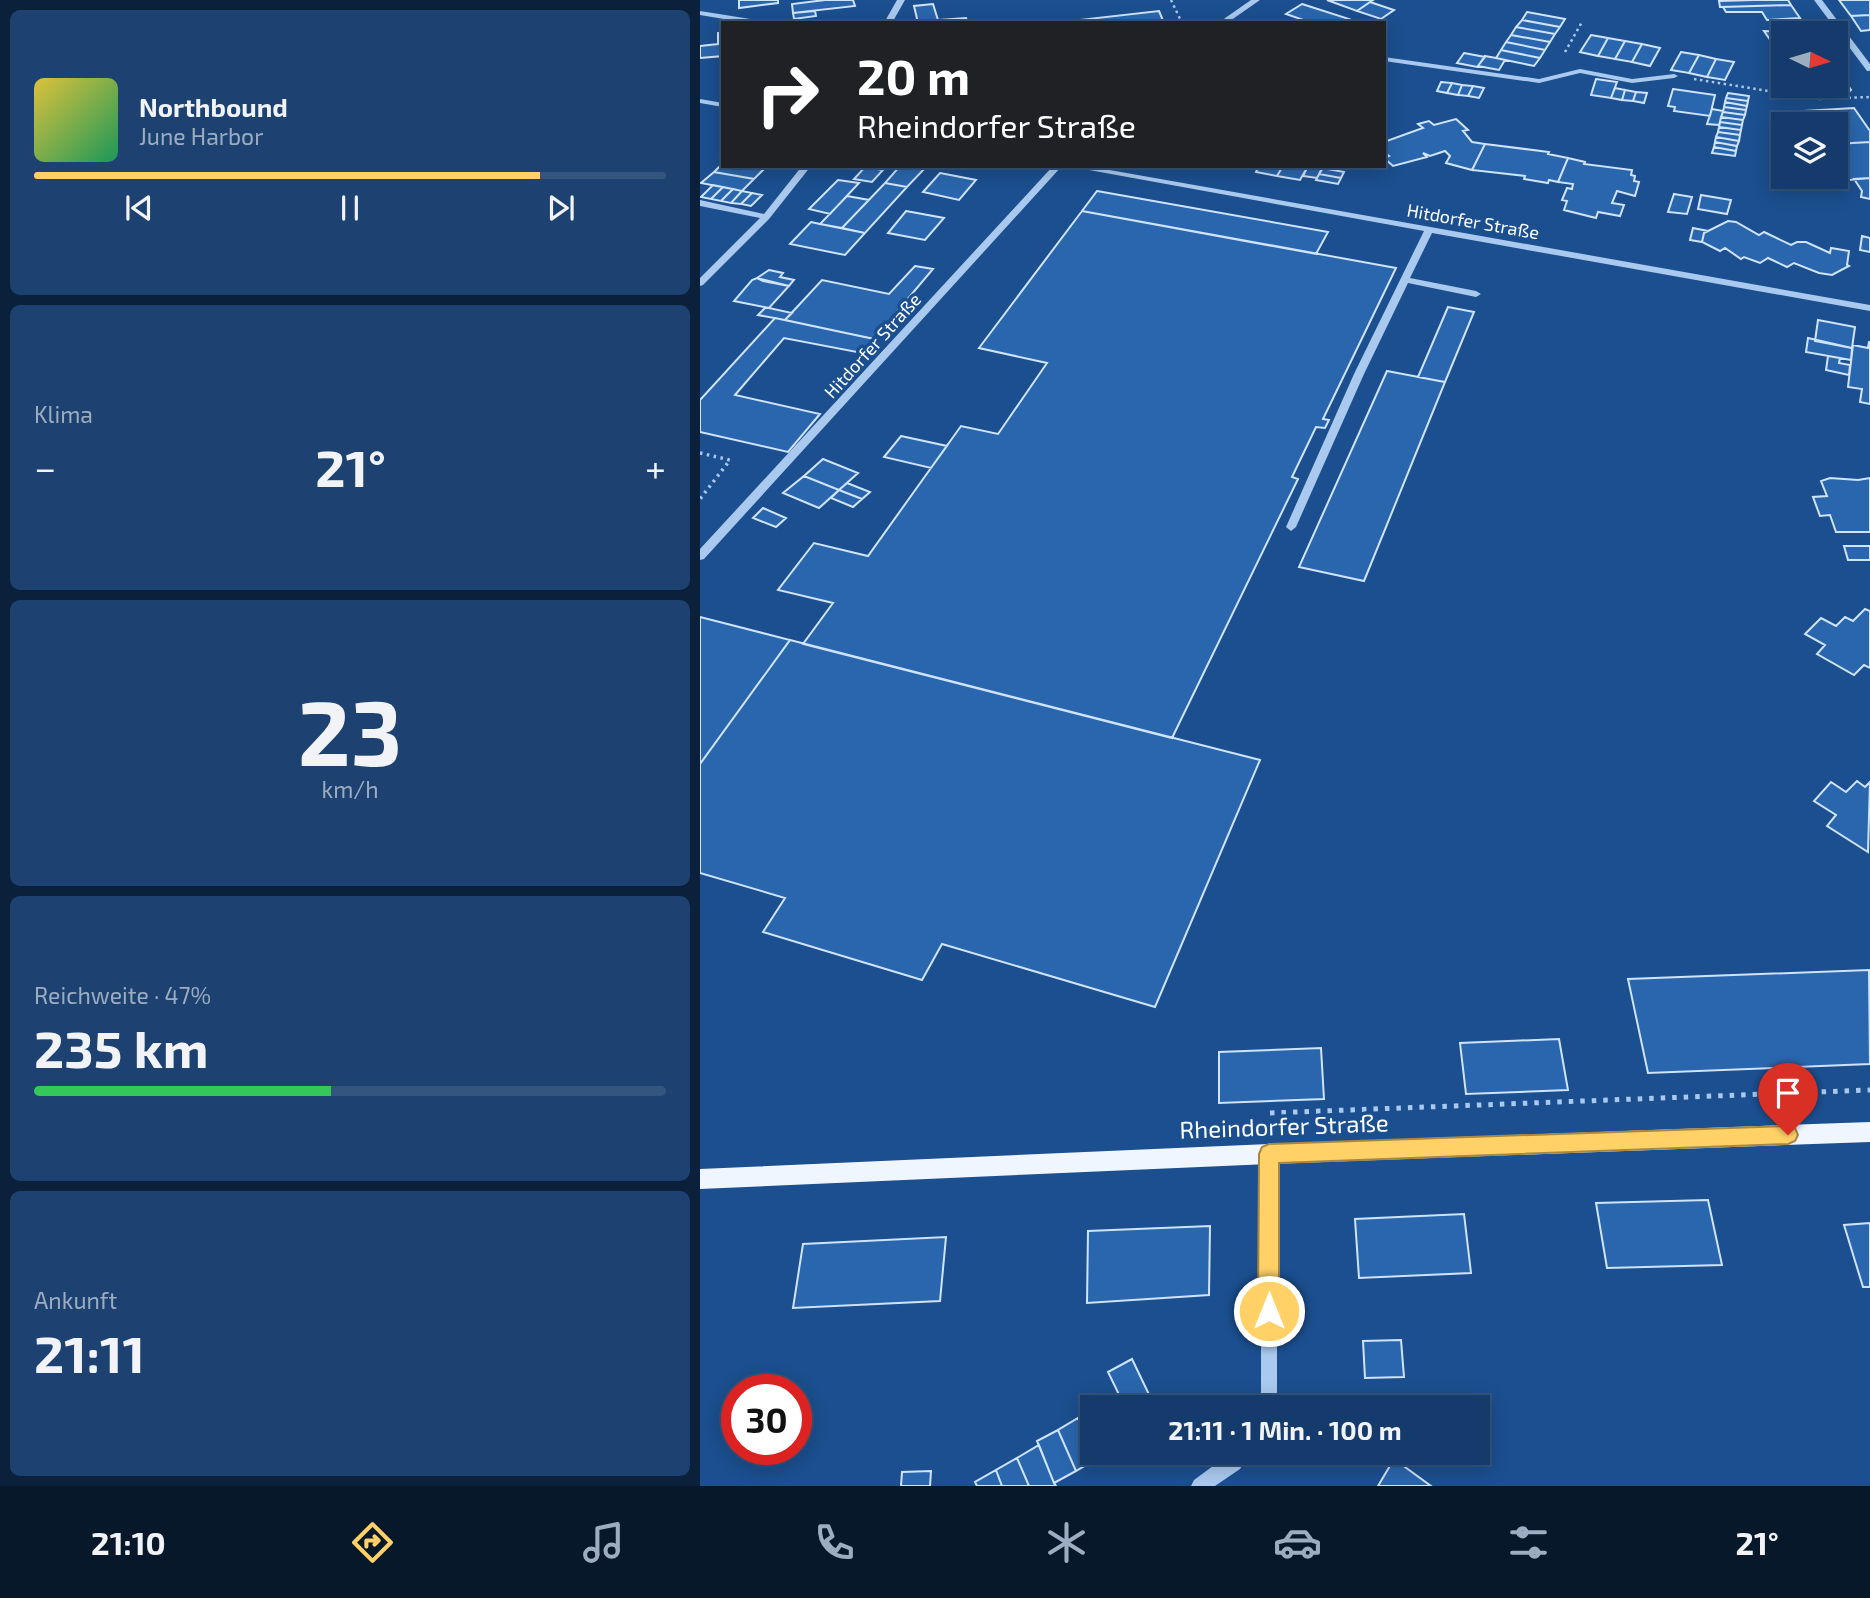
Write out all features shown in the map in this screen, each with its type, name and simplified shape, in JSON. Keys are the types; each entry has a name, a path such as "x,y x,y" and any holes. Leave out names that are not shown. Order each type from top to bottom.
{"main road":[{"name":"Rheindorfer Straße","path":"700,1179 1269,1154 1870,1132"}],"street":[{"path":"889,21 901,0"},
{"path":"1225,21 1256,0"},
{"path":"1818,0 1870,69"},
{"path":"700,13 750,21"},
{"path":"1386,60 1539,81 1580,71 1632,80 1674,76"},
{"path":"700,101 721,105"},
{"path":"700,283 766,217 805,168"},
{"name":"Hitdorfer Straße","path":"700,556 1056,168"},
{"name":"Hitdorfer Straße","path":"1082,168 1870,308"},
{"path":"1291,527 1429,230"},
{"path":"1405,280 1476,294"},
{"path":"1268,1395 1269,1154"},
{"path":"1200,1486 1231,1465"}],"lane":[{"path":"700,203 766,217"}],"path":[{"path":"1171,0 1181,21"},
{"path":"1674,76 1818,99 1870,97"},
{"path":"700,453 730,460 700,499"},
{"path":"1270,1113 1870,1090"}],"building":[{"path":"739,0 778,0 778,3 739,8"},
{"path":"853,0 855,6 793,13 792,4"},
{"path":"1327,0 1373,0 1357,11"},
{"path":"1788,0 1791,5 1720,7 1719,1"},
{"path":"1839,0 1870,0 1870,15 1851,16"},
{"path":"1370,2 1394,10 1381,19 1357,11"},
{"path":"933,4 938,20 966,18 967,21 918,21 914,6"},
{"path":"1302,4 1349,19 1306,21 1286,14"},
{"path":"1791,5 1800,18 1767,20 1762,12 1726,12 1723,7"},
{"path":"815,11 816,16 794,19 793,13"},
{"path":"1159,11 1163,21 1079,21"},
{"path":"1527,12 1565,19 1560,27 1522,20"},
{"path":"1870,15 1870,30 1861,31 1851,16"},
{"path":"1522,20 1560,27 1555,34 1516,27"},
{"path":"1516,27 1555,34 1550,42 1511,35"},
{"path":"1764,31 1771,31 1771,41"},
{"path":"721,32 721,56 700,58 700,46 718,44 718,33"},
{"path":"1511,35 1550,42 1545,50 1506,42"},
{"path":"1591,35 1608,38 1598,56 1580,52"},
{"path":"1608,38 1625,41 1615,59 1598,56"},
{"path":"1625,41 1642,44 1632,62 1615,59"},
{"path":"1506,42 1545,50 1540,58 1501,50"},
{"path":"1642,44 1660,48 1650,66 1632,62"},
{"path":"1501,50 1540,58 1534,66 1496,58"},
{"path":"1681,52 1699,55 1689,73 1671,70"},
{"path":"1464,53 1485,57 1477,67 1457,63"},
{"path":"1699,55 1716,59 1707,77 1689,73"},
{"path":"1485,56 1505,60 1499,70 1478,66"},
{"path":"1716,59 1734,62 1725,80 1707,77"},
{"path":"1596,79 1617,82 1611,98 1591,95"},
{"path":"1441,82 1452,83 1447,93 1437,91"},
{"path":"1452,83 1462,85 1458,95 1447,93"},
{"path":"1462,85 1473,86 1468,96 1458,95"},
{"path":"1473,86 1484,88 1479,98 1468,96"},
{"path":"1615,88 1625,90 1622,100 1611,98"},
{"path":"1673,89 1715,95 1710,116 1674,111 1675,107 1668,106"},
{"path":"1625,90 1636,92 1633,101 1622,100"},
{"path":"1636,92 1647,93 1644,103 1633,101"},
{"path":"1728,93 1749,96 1748,101 1726,98"},
{"path":"1726,98 1748,101 1747,106 1725,102"},
{"path":"1725,102 1747,106 1746,110 1724,107"},
{"path":"1724,107 1746,110 1745,115 1723,112"},
{"path":"1854,108 1870,131 1870,142 1848,143 1848,112 1805,111"},
{"path":"1712,109 1723,111 1719,125 1707,124"},
{"path":"1723,112 1745,115 1743,120 1721,117"},
{"path":"1721,117 1743,120 1742,125 1720,122"},
{"path":"1456,119 1468,130 1463,131 1472,142 1485,144 1472,170 1446,163 1450,156 1445,151 1430,156 1423,153 1427,157 1393,166 1386,160 1389,156 1386,154 1386,141 1423,128 1418,124 1429,121 1434,125"},
{"path":"1720,122 1742,125 1741,130 1719,127"},
{"path":"1719,127 1741,130 1740,135 1718,132"},
{"path":"1718,132 1740,135 1739,141 1716,137"},
{"path":"1716,137 1739,141 1737,146 1715,142"},
{"path":"1715,142 1737,146 1736,151 1714,147"},
{"path":"1870,142 1870,178 1849,180 1848,143"},
{"path":"1485,144 1549,152 1548,154 1568,158 1558,182 1549,180 1548,183 1524,179 1525,176 1472,170"},
{"path":"1714,147 1736,151 1735,156 1712,153"},
{"path":"1568,158 1585,162 1584,164 1632,170 1634,181 1639,182 1635,196 1617,191 1612,203 1624,205 1620,216 1598,212 1596,218 1564,210 1567,201 1562,200 1567,188 1572,189 1573,184 1558,182"},
{"path":"721,165 721,168 765,168 754,179 714,172"},
{"path":"864,168 883,170 872,182 854,179"},
{"path":"898,168 925,168 907,187 885,183"},
{"path":"1258,168 1282,168 1277,176 1256,172"},
{"path":"1282,168 1307,168 1300,180 1277,176"},
{"path":"1307,168 1323,168 1317,178 1303,176"},
{"path":"1322,168 1344,172 1341,178 1319,174"},
{"path":"714,172 754,179 742,191 701,183"},
{"path":"940,173 976,180 959,200 923,192"},
{"path":"1319,174 1341,178 1338,184 1316,180"},
{"path":"1870,178 1870,199 1861,197 1862,191 1854,179"},
{"path":"838,180 859,183 830,214 809,209"},
{"path":"885,183 907,187 865,233 842,228"},
{"path":"713,185 723,187 711,199 701,197"},
{"path":"723,187 733,189 721,201 711,199"},
{"path":"733,189 742,191 731,203 721,201"},
{"path":"742,191 752,193 741,204 731,203"},
{"path":"1097,191 1328,232 1316,254 1082,211"},
{"path":"752,193 762,195 751,206 741,204"},
{"path":"1674,194 1692,197 1687,214 1668,212"},
{"path":"1701,195 1731,200 1727,214 1698,209"},
{"path":"847,196 869,200 842,228 820,224"},
{"path":"906,211 944,218 925,240 888,233"},
{"path":"1082,211 1396,268 1323,419 1329,420 1325,428 1316,427 1292,477 1298,479 1172,738 803,644 833,603 778,590 814,543 868,556 961,426 998,434 1047,363 979,348"},
{"path":"1728,221 1736,222 1759,235 1764,232 1791,245 1806,242 1830,253 1831,248 1849,251 1849,266 1832,275 1819,273 1794,263 1787,267 1768,258 1760,263 1744,257 1741,259 1725,248 1720,251 1702,242 1704,233"},
{"path":"811,222 865,233 845,255 790,244"},
{"path":"1693,228 1708,231 1704,233 1702,242 1690,240"},
{"path":"1862,236 1870,238 1870,252 1860,250"},
{"path":"915,266 933,269 874,339 785,320 822,280 889,294"},
{"path":"769,270 783,273 780,277 794,280 789,286 757,278"},
{"path":"757,278 789,286 769,308 734,301 752,280"},
{"path":"1448,307 1474,312 1445,382 1418,377"},
{"path":"765,308 792,313 785,320 758,315"},
{"path":"775,318 874,339 862,353 784,338 735,395 820,414 788,452 700,432 700,400"},
{"path":"1818,320 1855,327 1852,348 1815,341"},
{"path":"1808,338 1852,348 1851,360 1806,352"},
{"path":"1869,342 1870,404 1860,402 1862,389 1848,387 1853,345 1868,348"},
{"path":"1828,356 1840,358 1839,363 1850,365 1849,375 1826,370"},
{"path":"1387,371 1445,382 1364,581 1299,567"},
{"path":"901,436 947,446 931,468 884,457"},
{"path":"823,459 858,473 839,490 804,476"},
{"path":"804,476 839,490 819,508 783,493"},
{"path":"1830,478 1870,478 1870,532 1836,532 1830,515 1820,516 1813,497 1827,496 1821,481"},
{"path":"847,483 870,492 862,499 839,490"},
{"path":"839,490 862,499 853,507 831,498"},
{"path":"763,508 786,518 776,527 753,518"},
{"path":"1844,546 1870,546 1870,560 1848,560"},
{"path":"1865,609 1870,611 1870,668 1864,665 1854,675 1817,654 1825,645 1805,634 1821,618 1836,626 1845,617 1853,621"},
{"path":"700,617 790,640 700,764"},
{"path":"790,640 1260,760 1155,1007 942,944 922,980 763,932 785,898 700,873 700,764"},
{"path":"1857,781 1865,787 1870,782 1868,852 1827,826 1836,815 1814,801 1831,782 1846,792"},
{"path":"1869,970 1870,1064 1648,1073 1628,979"},
{"path":"1559,1039 1568,1090 1466,1094 1460,1043"},
{"path":"1321,1048 1324,1099 1219,1103 1219,1052"},
{"path":"1708,1200 1722,1265 1607,1268 1596,1203"},
{"path":"1464,1214 1471,1273 1359,1278 1355,1219"},
{"path":"1870,1223 1870,1287 1863,1287 1844,1225"},
{"path":"1210,1226 1209,1295 1087,1303 1088,1231"},
{"path":"946,1237 940,1301 793,1308 803,1244"},
{"path":"1401,1340 1404,1377 1365,1378 1363,1341"},
{"path":"1132,1359 1149,1395 1119,1395 1108,1372"},
{"path":"1078,1418 1080,1465 1086,1465 1076,1471 1058,1430"},
{"path":"1058,1430 1076,1471 1054,1483 1037,1441"},
{"path":"1039,1445 1056,1486 1029,1486 1017,1458"},
{"path":"1017,1458 1029,1486 1002,1486 996,1470"},
{"path":"1390,1465 1402,1465 1431,1486 1378,1486"},
{"path":"996,1470 1002,1486 977,1486 975,1482"},
{"path":"931,1471 930,1486 901,1486 902,1472"}],"route":[{"path":"1269,1311 1269,1154 1788,1135"}]}
